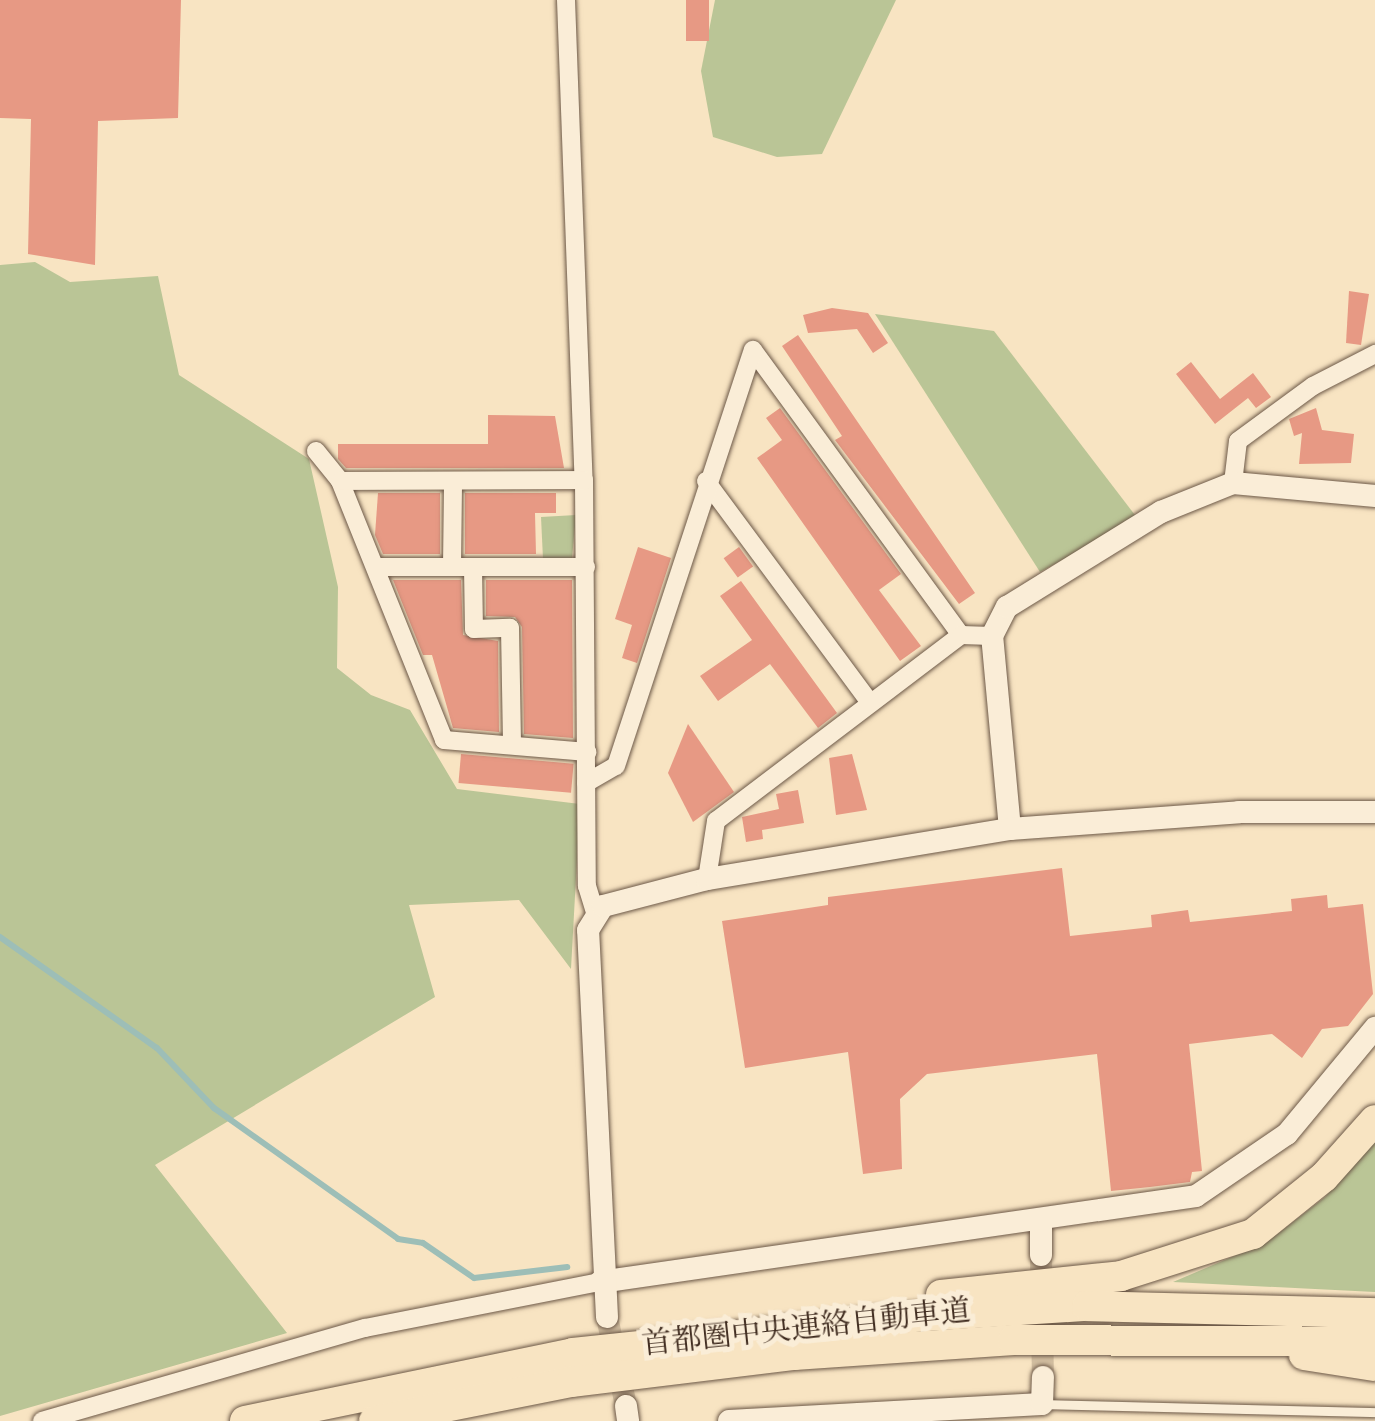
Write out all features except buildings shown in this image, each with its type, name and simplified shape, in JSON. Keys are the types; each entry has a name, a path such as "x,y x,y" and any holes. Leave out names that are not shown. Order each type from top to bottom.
{"highway":[{"path":"642,1344 1171,1266 1253,1234 1324,1177 1375,1120"},
{"name":"首都圏中央連絡自動車道","path":"245,1421 401,1383 642,1344 1040,1308 1375,1313"},
{"path":"1181,1338 1375,1366"},
{"name":"首都圏中央連絡自動車道","path":"374,1421 572,1382 794,1355 1181,1338 1375,1342"}],"street":[{"path":"566,0 584,480 587,886 596,912"},
{"path":"586,784 616,766 706,480 753,350 961,636"},
{"path":"1233,483 1238,442 1313,386 1375,354"},
{"path":"316,452 340,481 444,740 587,752"},
{"path":"340,481 584,480"},
{"path":"706,480 870,702"},
{"path":"452,481 452,567"},
{"path":"1010,828 992,636 1024,594 1161,512 1233,483 1375,496"},
{"path":"376,567 586,567"},
{"path":"473,567 474,629 510,628 512,745"},
{"path":"708,879 716,821 961,636 992,636"},
{"path":"607,1317 600,1282 588,930 596,912 617,898 1010,828 1239,812 1375,812"},
{"path":"42,1421 365,1328 600,1282 866,1238 1040,1224 1196,1196 1233,1176 1286,1134 1375,1028"},
{"path":"1040,1224 1042,1254"},
{"path":"729,1421 1042,1404 1043,1377"}],"lane":[{"path":"1042,1404 1375,1412"}],"green space":[{"path":"715,0 896,0 822,154 777,157 713,137 701,71"},
{"path":"35,262 70,282 158,276 179,375 309,459 338,587 337,668 371,695 410,710 457,789 580,804 571,969 519,900 409,905 435,997 155,1165 287,1333 0,1416 0,265"},
{"path":"875,314 994,331 1138,519 1040,572"},
{"path":"576,515 572,558 543,559 541,517"},
{"path":"1375,1140 1375,1292 1173,1282 1267,1242 1325,1197"}],"waterway":[{"path":"0,937 157,1048 214,1108 398,1239 423,1243 474,1278 567,1267"}],"tunnel":[{"path":"1041,1255 1043,1377"},
{"path":"607,1317 626,1406"}]}
